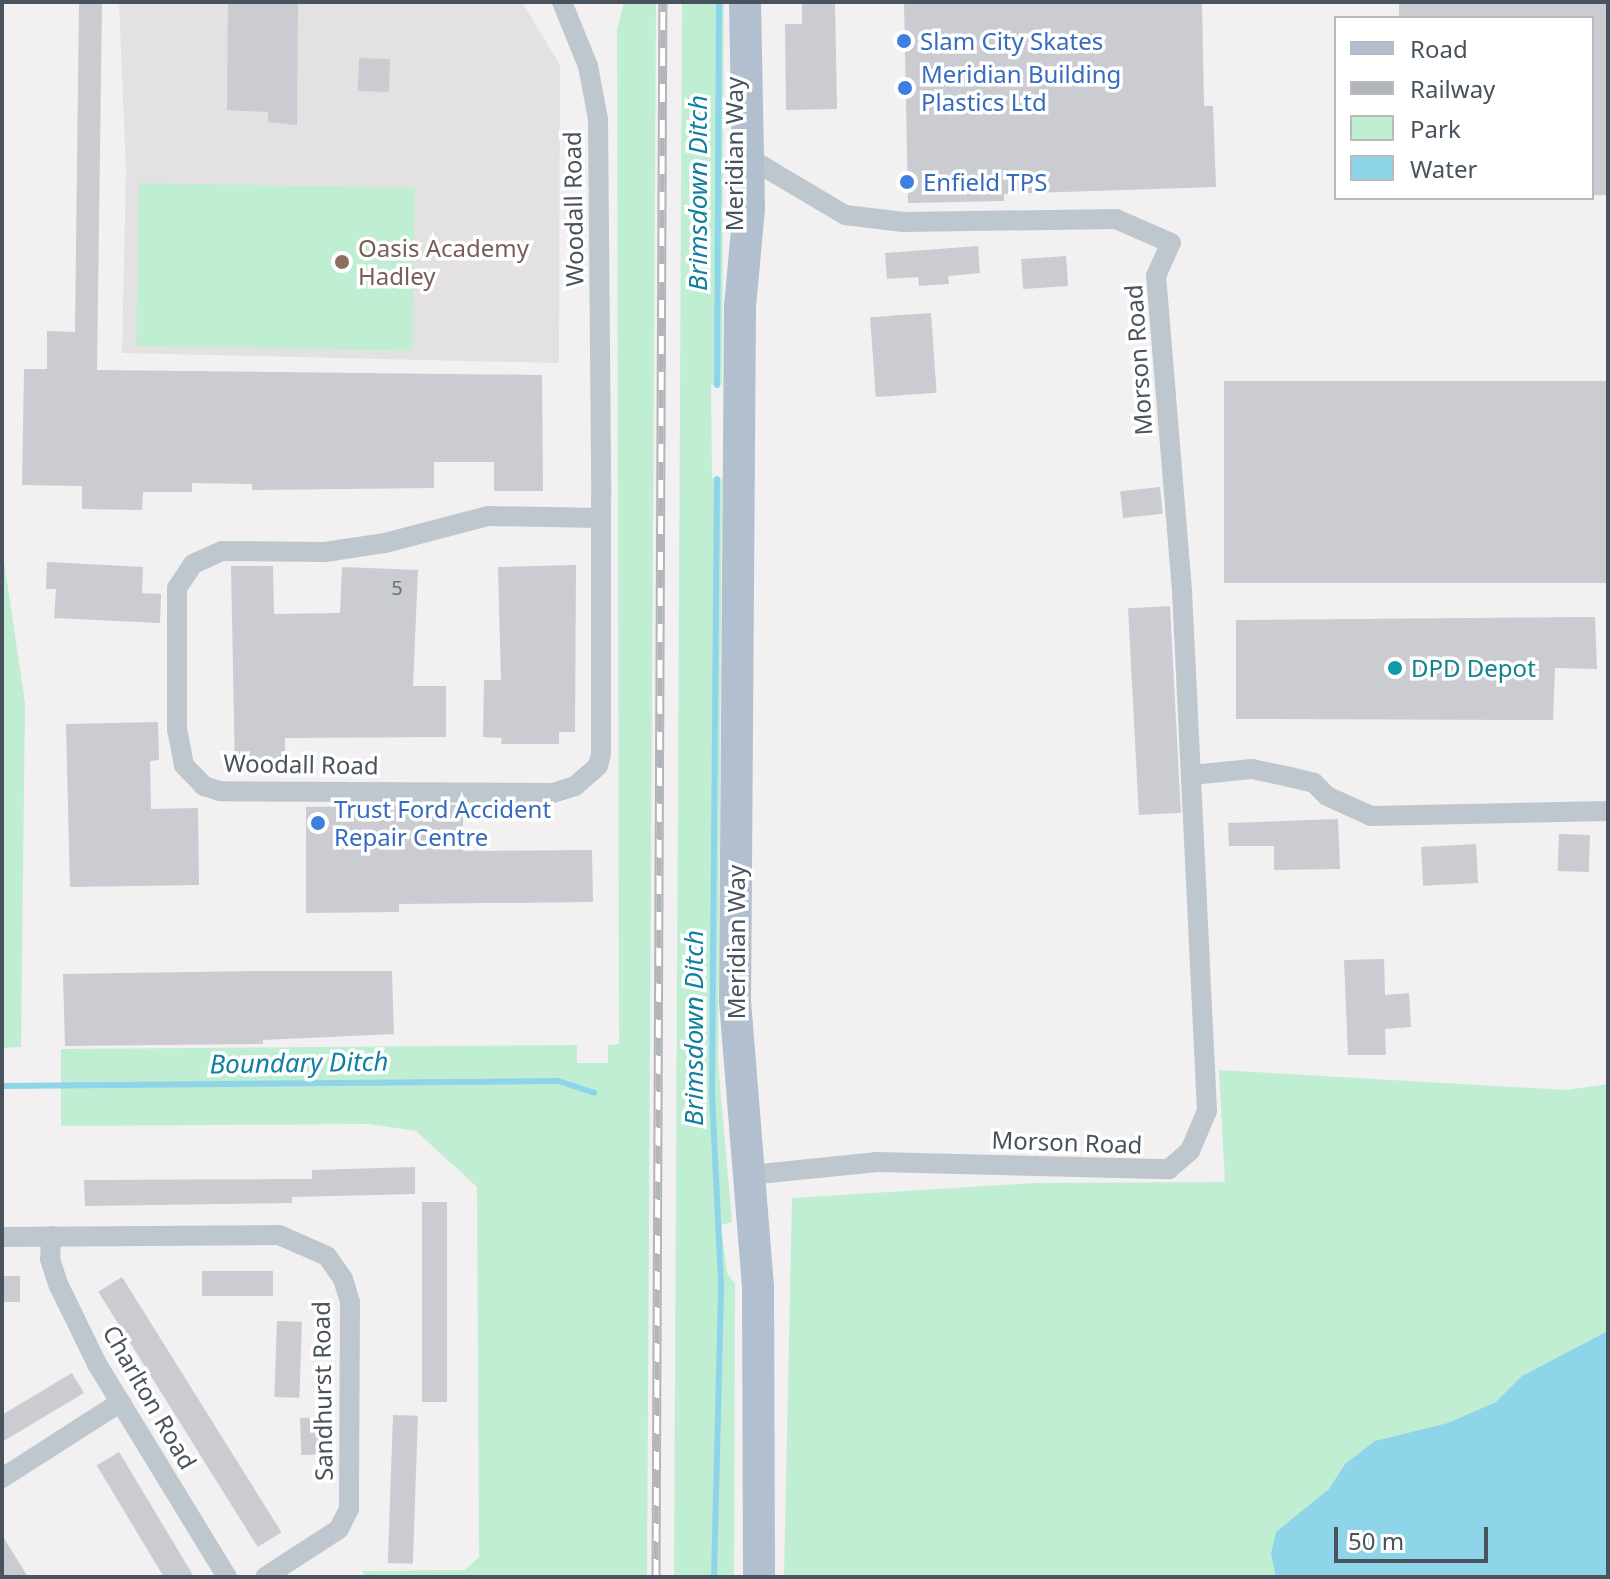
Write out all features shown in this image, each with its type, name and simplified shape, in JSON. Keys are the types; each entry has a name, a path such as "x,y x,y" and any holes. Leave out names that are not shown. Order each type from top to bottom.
{"main road":[{"name":"Meridian Way","path":"737,2 731,206 740,306"},
{"name":"Meridian Way","path":"745,2 749,158 740,306 735,1001 758,1287 759,1577"}],"street":[{"name":"Woodall Road","path":"562,2 588,66 598,119 601,518 601,754 598,766 575,786 553,793 220,791 204,786 184,765 177,730 177,588 193,564 222,551 325,552 385,543 488,516 601,518"},
{"name":"Morson Road","path":"749,158 845,215 903,222 1116,219 1171,243 1156,276 1182,591 1207,1111 1190,1151 1169,1169 1138,1172 877,1162 749,1175"},
{"path":"1191,775 1252,769 1290,777 1314,783 1327,796 1371,816 1608,811"},
{"name":"Sandhurst Road","path":"2,1237 279,1235 327,1256 343,1279 350,1302 349,1509 339,1529 265,1577"},
{"name":"Charlton Road","path":"51,1236 50,1259 59,1286 121,1402 227,1577"},
{"path":"2,1478 121,1402"}],"shaded area":[{"name":"Oasis Academy Hadley","path":"119,2 522,2 560,65 559,363 122,353 126,170"}],"green space":[{"path":"624,2 656,2 647,1577 365,1577 362,1571 465,1570 479,1557 477,1187 416,1131 369,1124 61,1126 61,1049 577,1045 577,1063 608,1063 608,1045 619,1044 617,29"},
{"path":"682,2 724,2 722,385 711,385 712,478 722,479 718,1063 732,1222 721,1225 727,1273 735,1284 734,1577 674,1577"},
{"path":"139,183 415,188 412,351 136,346"},
{"path":"2,548 25,703 21,1047 2,1048"},
{"path":"1219,1070 1566,1090 1608,1084 1608,1577 784,1577 792,1198 1033,1183 1225,1182"}],"water":[{"path":"1608,1331 1608,1577 1276,1577 1271,1554 1276,1532 1329,1489 1345,1464 1375,1441 1448,1423 1496,1402 1522,1376"}],"building":[{"path":"79,2 102,2 97,370 542,375 543,491 494,491 494,462 434,462 434,488 252,490 252,484 192,483 192,492 143,492 142,510 82,509 82,486 22,485 24,369 47,369 47,331 75,332"},
{"path":"228,2 298,2 297,125 268,122 268,112 227,110"},
{"path":"802,2 835,2 837,109 786,110 785,24 802,24"},
{"path":"904,2 1202,2 1204,106 1213,106 1216,187 1004,194 1004,201 908,203"},
{"path":"1399,2 1608,2 1608,195 1594,195 1594,16 1399,16"},
{"path":"359,58 390,59 389,92 358,91"},
{"path":"978,246 980,273 948,276 949,284 919,286 918,277 887,279 885,253"},
{"path":"1066,256 1068,286 1023,289 1021,259"},
{"path":"931,313 937,393 876,397 870,317"},
{"path":"1224,381 1608,381 1608,583 1224,583"},
{"path":"1160,487 1163,514 1123,518 1120,491"},
{"path":"47,562 143,567 142,593 161,594 160,623 54,618 56,589 46,589"},
{"path":"576,565 575,732 559,732 559,744 501,744 502,738 483,737 484,680 501,680 498,567"},
{"path":"231,566 273,566 274,614 340,613 342,567 418,570 413,686 446,686 446,737 285,738 285,772 235,772"},
{"path":"1170,606 1181,813 1139,815 1128,608"},
{"name":"DPD Depot","path":"1595,617 1597,669 1555,668 1553,720 1236,719 1236,620"},
{"path":"158,722 159,760 150,761 151,809 198,808 199,885 70,887 66,724"},
{"path":"463,805 463,851 592,850 593,902 399,904 399,912 306,913 306,807"},
{"path":"1338,819 1340,869 1274,870 1274,846 1229,846 1228,823"},
{"path":"1559,834 1590,835 1589,872 1558,871"},
{"path":"1476,844 1478,883 1423,886 1421,847"},
{"path":"1384,959 1385,995 1409,993 1411,1027 1385,1029 1386,1055 1348,1055 1344,960"},
{"path":"392,971 394,1034 263,1040 263,1044 65,1046 63,974"},
{"path":"415,1167 415,1194 292,1197 292,1203 85,1206 84,1180 312,1179 312,1170"},
{"path":"422,1202 447,1202 447,1402 422,1402"},
{"path":"202,1271 273,1271 273,1296 202,1296"},
{"path":"2,1276 20,1276 20,1302 2,1302"},
{"path":"122,1277 282,1532 258,1547 98,1292"},
{"path":"277,1321 302,1322 299,1398 274,1397"},
{"path":"72,1373 84,1393 2,1442 2,1415"},
{"path":"393,1415 418,1416 413,1564 388,1563"},
{"path":"326,1417 327,1454 301,1455 300,1418"},
{"path":"119,1452 194,1577 164,1577 97,1465"},
{"path":"2,1535 28,1577 2,1577"}],"waterway":[{"name":"Brimsdown Ditch","path":"717,385 719,2"},
{"name":"Brimsdown Ditch","path":"714,1577 721,1284 712,1090 717,479"},
{"name":"Boundary Ditch","path":"2,1086 558,1081 594,1093"}],"railway":[{"path":"656,1577 663,2"}],"place":[{"name":"Slam City Skates","path":"904,41"},
{"name":"Meridian Building Plastics Ltd","path":"905,88"},
{"name":"Enfield TPS","path":"907,182"},
{"name":"Oasis Academy Hadley","path":"342,262"},
{"name":"DPD Depot","path":"1395,668"},
{"name":"Trust Ford Accident Repair Centre","path":"318,823"}]}
